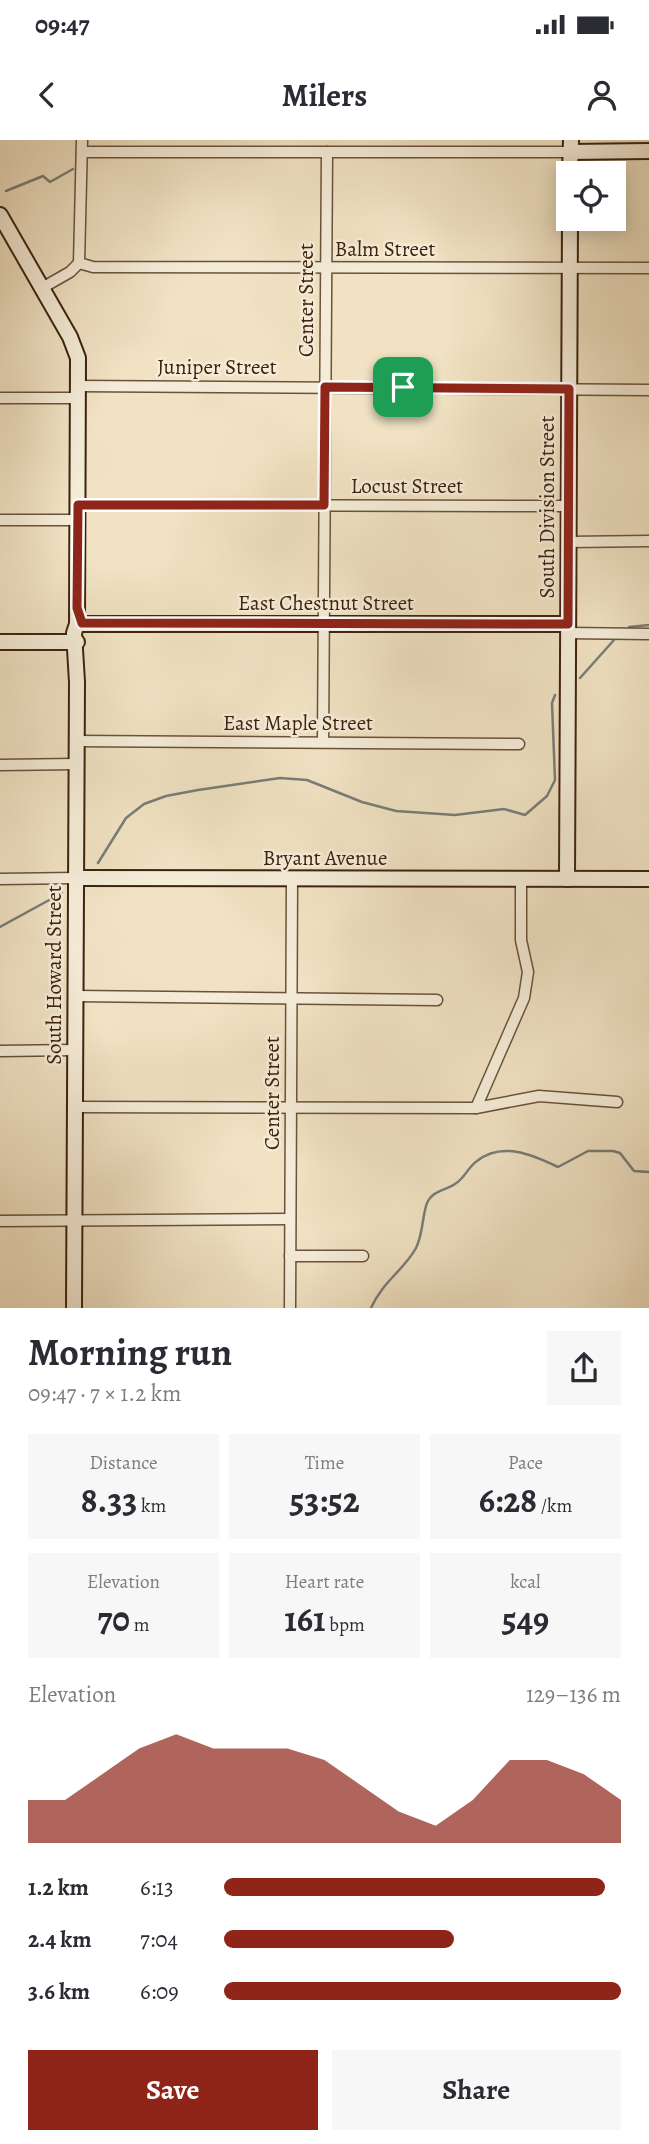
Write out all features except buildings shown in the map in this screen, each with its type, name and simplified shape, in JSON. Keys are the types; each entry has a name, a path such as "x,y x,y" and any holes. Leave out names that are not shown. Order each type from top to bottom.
{"main road":[{"path":"570,146 649,151"},
{"path":"0,642 77,642 84,635 77,608 78,358 70,337 2,224"},
{"name":"South Division Street","path":"567,879 570,231"},
{"name":"East Chestnut Street","path":"81,624 568,628"},
{"name":"South Howard Street","path":"74,1307 77,642"},
{"name":"Bryant Avenue","path":"76,878 649,879"}],"street":[{"path":"42,288 79,263 82,140"},
{"path":"82,152 327,152 570,146"},
{"name":"Center Street","path":"323,742 327,152"},
{"name":"Balm Street","path":"79,263 93,268 649,268"},
{"name":"Juniper Street","path":"0,398 79,392 325,387 649,390"},
{"name":"Locust Street","path":"0,520 78,512 324,505 568,506"},
{"path":"569,542 649,541"},
{"name":"East Chestnut Street","path":"568,628 649,634"},
{"name":"East Maple Street","path":"76,741 519,744"},
{"path":"0,765 76,764"},
{"name":"Bryant Avenue","path":"0,879 76,878"},
{"name":"Center Street","path":"290,1307 292,879"},
{"path":"476,1108 524,998 528,972 521,940 521,879"},
{"path":"75,996 437,1000"},
{"path":"0,1051 75,1050"},
{"path":"75,1107 476,1108 539,1096 617,1102"},
{"path":"0,1221 290,1219"},
{"path":"290,1256 363,1256"}],"waterway":[{"path":"6,191 43,176 50,182 73,169"},
{"path":"629,627 649,625"},
{"path":"580,678 614,640"},
{"path":"98,863 126,818 144,804 166,796 280,778 307,780 362,802 396,811 455,815 504,809 525,815 547,796 555,780 552,703 555,695"},
{"path":"0,927 62,893"},
{"path":"371,1308 381,1290 416,1248 430,1198 458,1182 474,1163 487,1155 517,1152 558,1167 588,1151 613,1151 620,1153 634,1171 649,1172"}],"route":[{"path":"325,387 403,387 569,389 568,624 82,623 77,608 78,505 324,505 325,387"}]}
